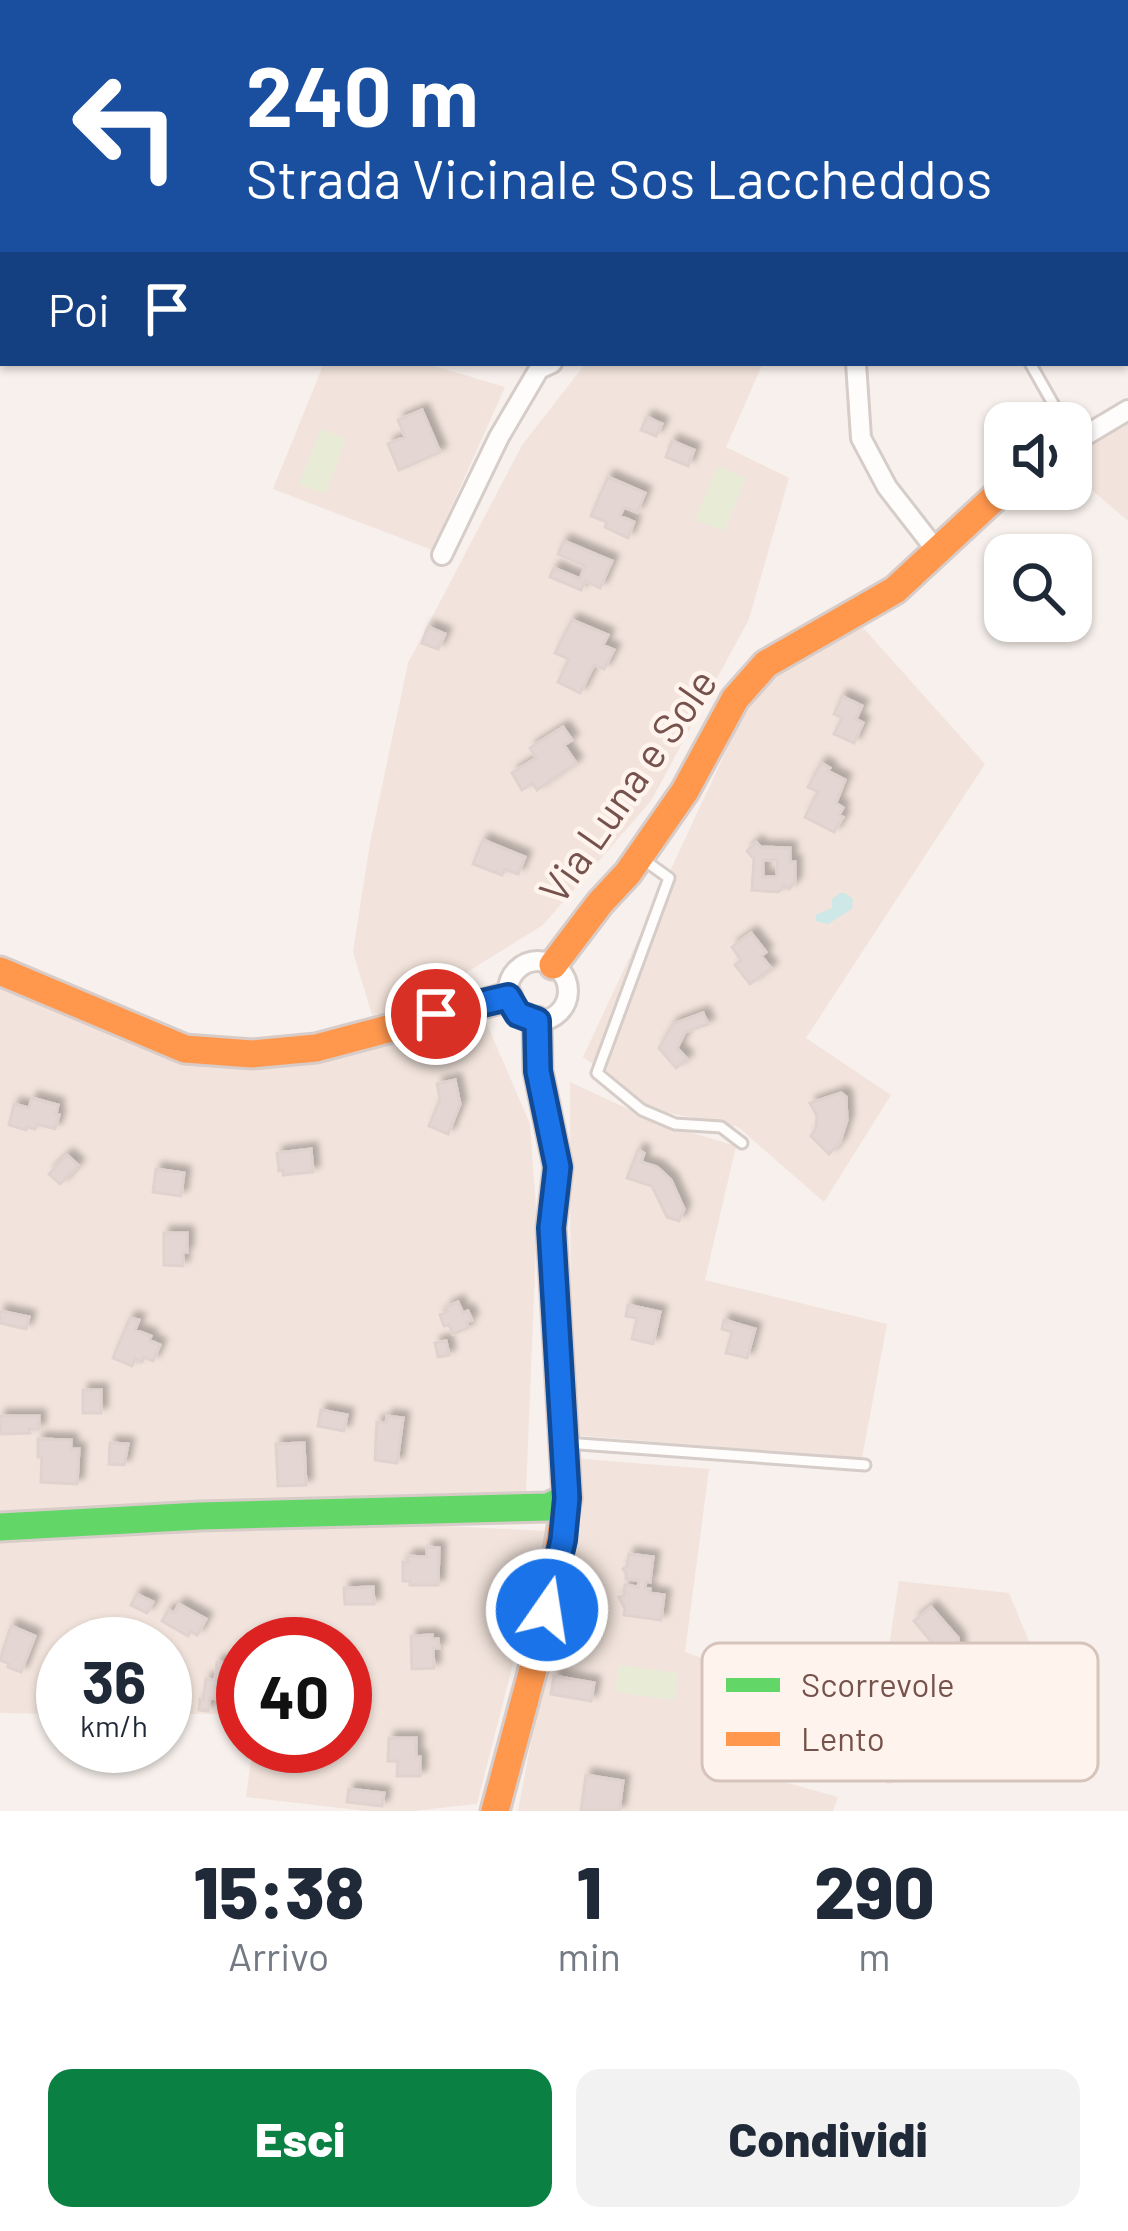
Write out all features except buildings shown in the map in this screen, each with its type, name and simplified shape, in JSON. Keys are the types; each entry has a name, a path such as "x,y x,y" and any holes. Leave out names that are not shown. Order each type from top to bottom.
{"street":[{"path":"442,555 499,437 539,369 546,366"},
{"path":"856,366 861,438 887,487 935,550"},
{"path":"1092,429 1128,410"},
{"name":"Via Luna e Sole","path":"553,965 628,873 685,790 735,700 766,664 895,590 984,507"},
{"path":"534,962 553,965 566,980 567,999 556,1015 537,1021 518,1014 508,997 516,970 534,962"},
{"path":"0,970 185,1048 252,1054 316,1048 508,997"},
{"path":"494,1811 532,1674 563,1540 567,1498 551,1228 558,1167 538,1071 537,1021"},
{"path":"0,1527 200,1516 548,1507 567,1498"}],"lane":[{"path":"1032,366 1052,402"},
{"path":"639,857 669,878 597,1073 643,1110 675,1124 721,1127 742,1143"},
{"path":"564,1442 866,1466"}],"shaded area":[{"path":"323,366 434,366 505,387 432,550 273,489"},
{"path":"584,366 762,366 726,447 789,478 749,619 651,801 543,925 406,1010 372,1015 353,952 370,843 408,663 522,445"},
{"path":"1128,416 1128,521 1092,490 1092,440"},
{"path":"858,622 985,764 806,1038 891,1095 824,1202 738,1127 654,1110 583,1057 741,719 786,663"},
{"path":"0,983 147,1035 206,1064 322,1051 483,1015 530,1124 537,1222 526,1492 0,1521"},
{"path":"570,1082 656,1122 736,1146 705,1280 887,1324 862,1458 571,1435"},
{"path":"572,1458 709,1469 685,1652 702,1658 702,1781 780,1781 838,1797 833,1811 518,1811 573,1517"},
{"path":"326,1520 547,1531 477,1804 413,1811 366,1811 246,1797 249,1773 372,1773 372,1617 216,1617 216,1714 192,1714 192,1617 36,1617 36,1714 0,1713 0,1538"},
{"path":"899,1581 1009,1593 1030,1643 890,1643"}],"green space":[{"path":"321,429 346,439 325,494 299,484"},
{"path":"718,466 746,478 724,531 695,520"},
{"path":"619,1665 678,1673 674,1700 615,1692"}],"water":[{"path":"840,893 853,899 852,909 828,924 816,921 816,915 832,908 832,899"}],"traffic: fast":[{"path":"0,1527 200,1516 548,1507 567,1498"}],"traffic: slow":[{"path":"553,965 628,873 685,791 735,699 766,664 895,590 984,507"},
{"path":"0,971 185,1049 252,1054 316,1048 508,997"},
{"path":"495,1811 547,1617 567,1498 551,1227 558,1167 538,1071 537,1021"}],"route":[{"path":"436,1014 508,997 518,1014 537,1021 538,1071 558,1167 551,1228 567,1498 547,1610"}]}
